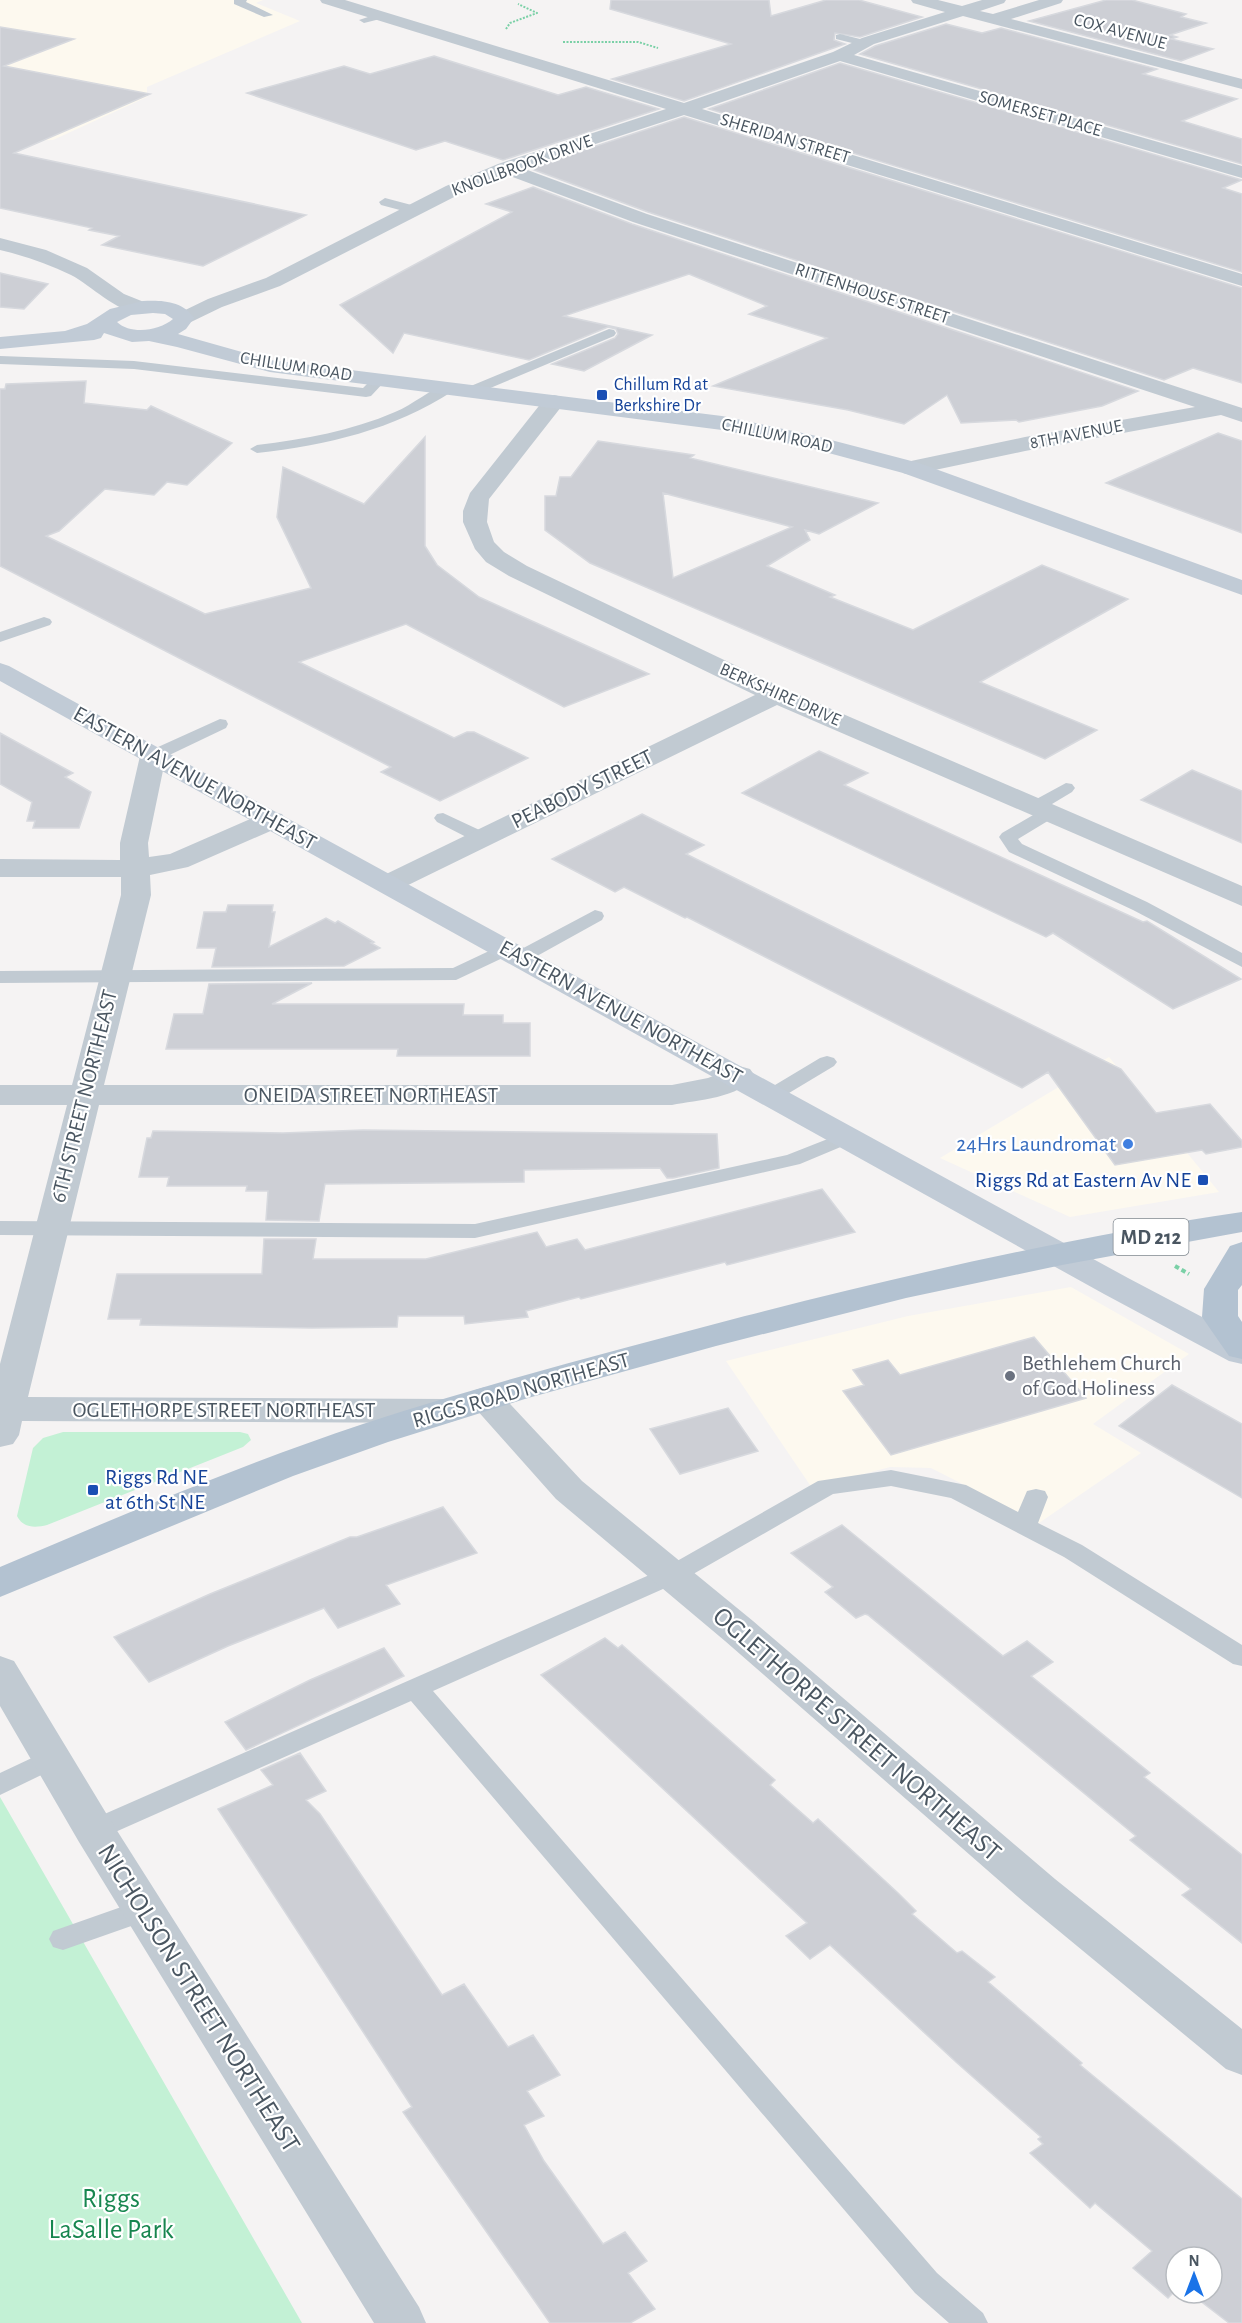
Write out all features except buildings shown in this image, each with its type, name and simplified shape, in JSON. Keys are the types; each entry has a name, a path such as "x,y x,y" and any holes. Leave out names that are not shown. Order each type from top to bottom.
{"main road":[{"name":"MD 212","path":"1061,1255 1204,1227 1242,1222"},
{"path":"1242,1253 1232,1276 1221,1289 1220,1317 1242,1350"},
{"name":"RIGGS ROAD NORTHEAST","path":"0,1583 156,1515 267,1472 376,1433 485,1399 828,1306 1000,1265 1061,1255"}],"street":[{"name":"SHERIDAN STREET","path":"328,0 372,18 688,109 1242,280"},
{"name":"COX AVENUE","path":"919,0 1242,84"},
{"name":"KNOLLBROOK DRIVE","path":"179,324 215,303 273,282 453,190 504,168 688,109 839,56 864,43 999,0"},
{"name":"KNOLLBROOK DRIVE","path":"839,56 893,48 995,20 1055,0"},
{"name":"SOMERSET PLACE","path":"839,56 1242,172"},
{"path":"1206,75 1233,65"},
{"name":"RITTENHOUSE STREET","path":"504,168 651,221 1235,410"},
{"path":"0,244 39,254 80,272 115,317"},
{"path":"0,343 72,335 142,308 179,324"},
{"name":"CHILLUM ROAD","path":"115,317 147,335 179,324 220,354 270,366 722,423 812,442 911,468 1242,588"},
{"name":"BERKSHIRE DRIVE","path":"554,402 478,498 475,511 476,522 483,544 495,557 557,591 776,694 1242,897"},
{"name":"8TH AVENUE","path":"911,468 1115,427 1235,410"},
{"name":"EASTERN AVENUE NORTHEAST","path":"0,671 1061,1255 1242,1350"},
{"name":"PEABODY STREET","path":"388,884 776,694"},
{"name":"6TH STREET NORTHEAST","path":"2,1418 135,895 137,881 134,867 134,843 153,756"},
{"path":"0,867 134,867 178,861 272,820"},
{"name":"ONEIDA STREET NORTHEAST","path":"0,1095 672,1095 717,1086 739,1076"},
{"name":"OGLETHORPE STREET NORTHEAST","path":"485,1399 569,1490 672,1575 1040,1891 1242,2056"},
{"name":"OGLETHORPE STREET NORTHEAST","path":"2,1418 447,1411"},
{"name":"NICHOLSON STREET NORTHEAST","path":"0,1671 94,1830 401,2323"}],"lane":[{"path":"242,0 238,2 268,15"},
{"path":"840,37 864,43"},
{"path":"385,202 415,210"},
{"path":"471,391 609,333"},
{"path":"0,360 134,364 366,393 380,380"},
{"path":"257,449 309,444 358,430 427,403 448,388"},
{"path":"0,638 44,622"},
{"path":"153,756 220,724"},
{"path":"1066,788 1008,837 1015,848 1140,906 1242,961"},
{"path":"443,818 482,838"},
{"path":"0,977 456,974 513,953 595,916"},
{"path":"772,1095 827,1062"},
{"path":"0,1228 475,1231 793,1160 848,1137"},
{"path":"94,1830 672,1575 827,1487 891,1478 957,1491 1073,1551 1242,1657"},
{"path":"1024,1526 1036,1497"},
{"path":"415,1688 926,2283 972,2323"},
{"path":"0,1785 51,1758"},
{"path":"63,1939 144,1910"}],"path":[{"path":"506,29 510,23 537,13 518,4"},
{"path":"556,42 638,42 658,48"}],"shaded area":[{"path":"0,0 263,0 256,3 300,21 147,87 147,97 53,140 17,141 0,139"},
{"path":"1109,1057 1219,1192 1070,1217 940,1158"},
{"path":"1071,1287 1189,1354 1093,1424 1141,1453 1039,1523 931,1468 890,1467 812,1488 726,1361 908,1316"}],"green space":[{"path":"63,1432 240,1432 248,1434 251,1440 243,1447 47,1525 34,1527 26,1525 17,1516 33,1448 43,1438"},
{"name":"Riggs LaSalle Park","path":"0,1797 302,2323 0,2323"}],"place":[{"name":"Chillum Rd at Berkshire Dr","path":"602,395"},
{"name":"24Hrs Laundromat","path":"1128,1144"},
{"name":"Riggs Rd at Eastern Av NE","path":"1203,1180"},
{"name":"Bethlehem Church of God Holiness","path":"1010,1376"},
{"name":"Riggs Rd NE at 6th St NE","path":"93,1490"}]}
